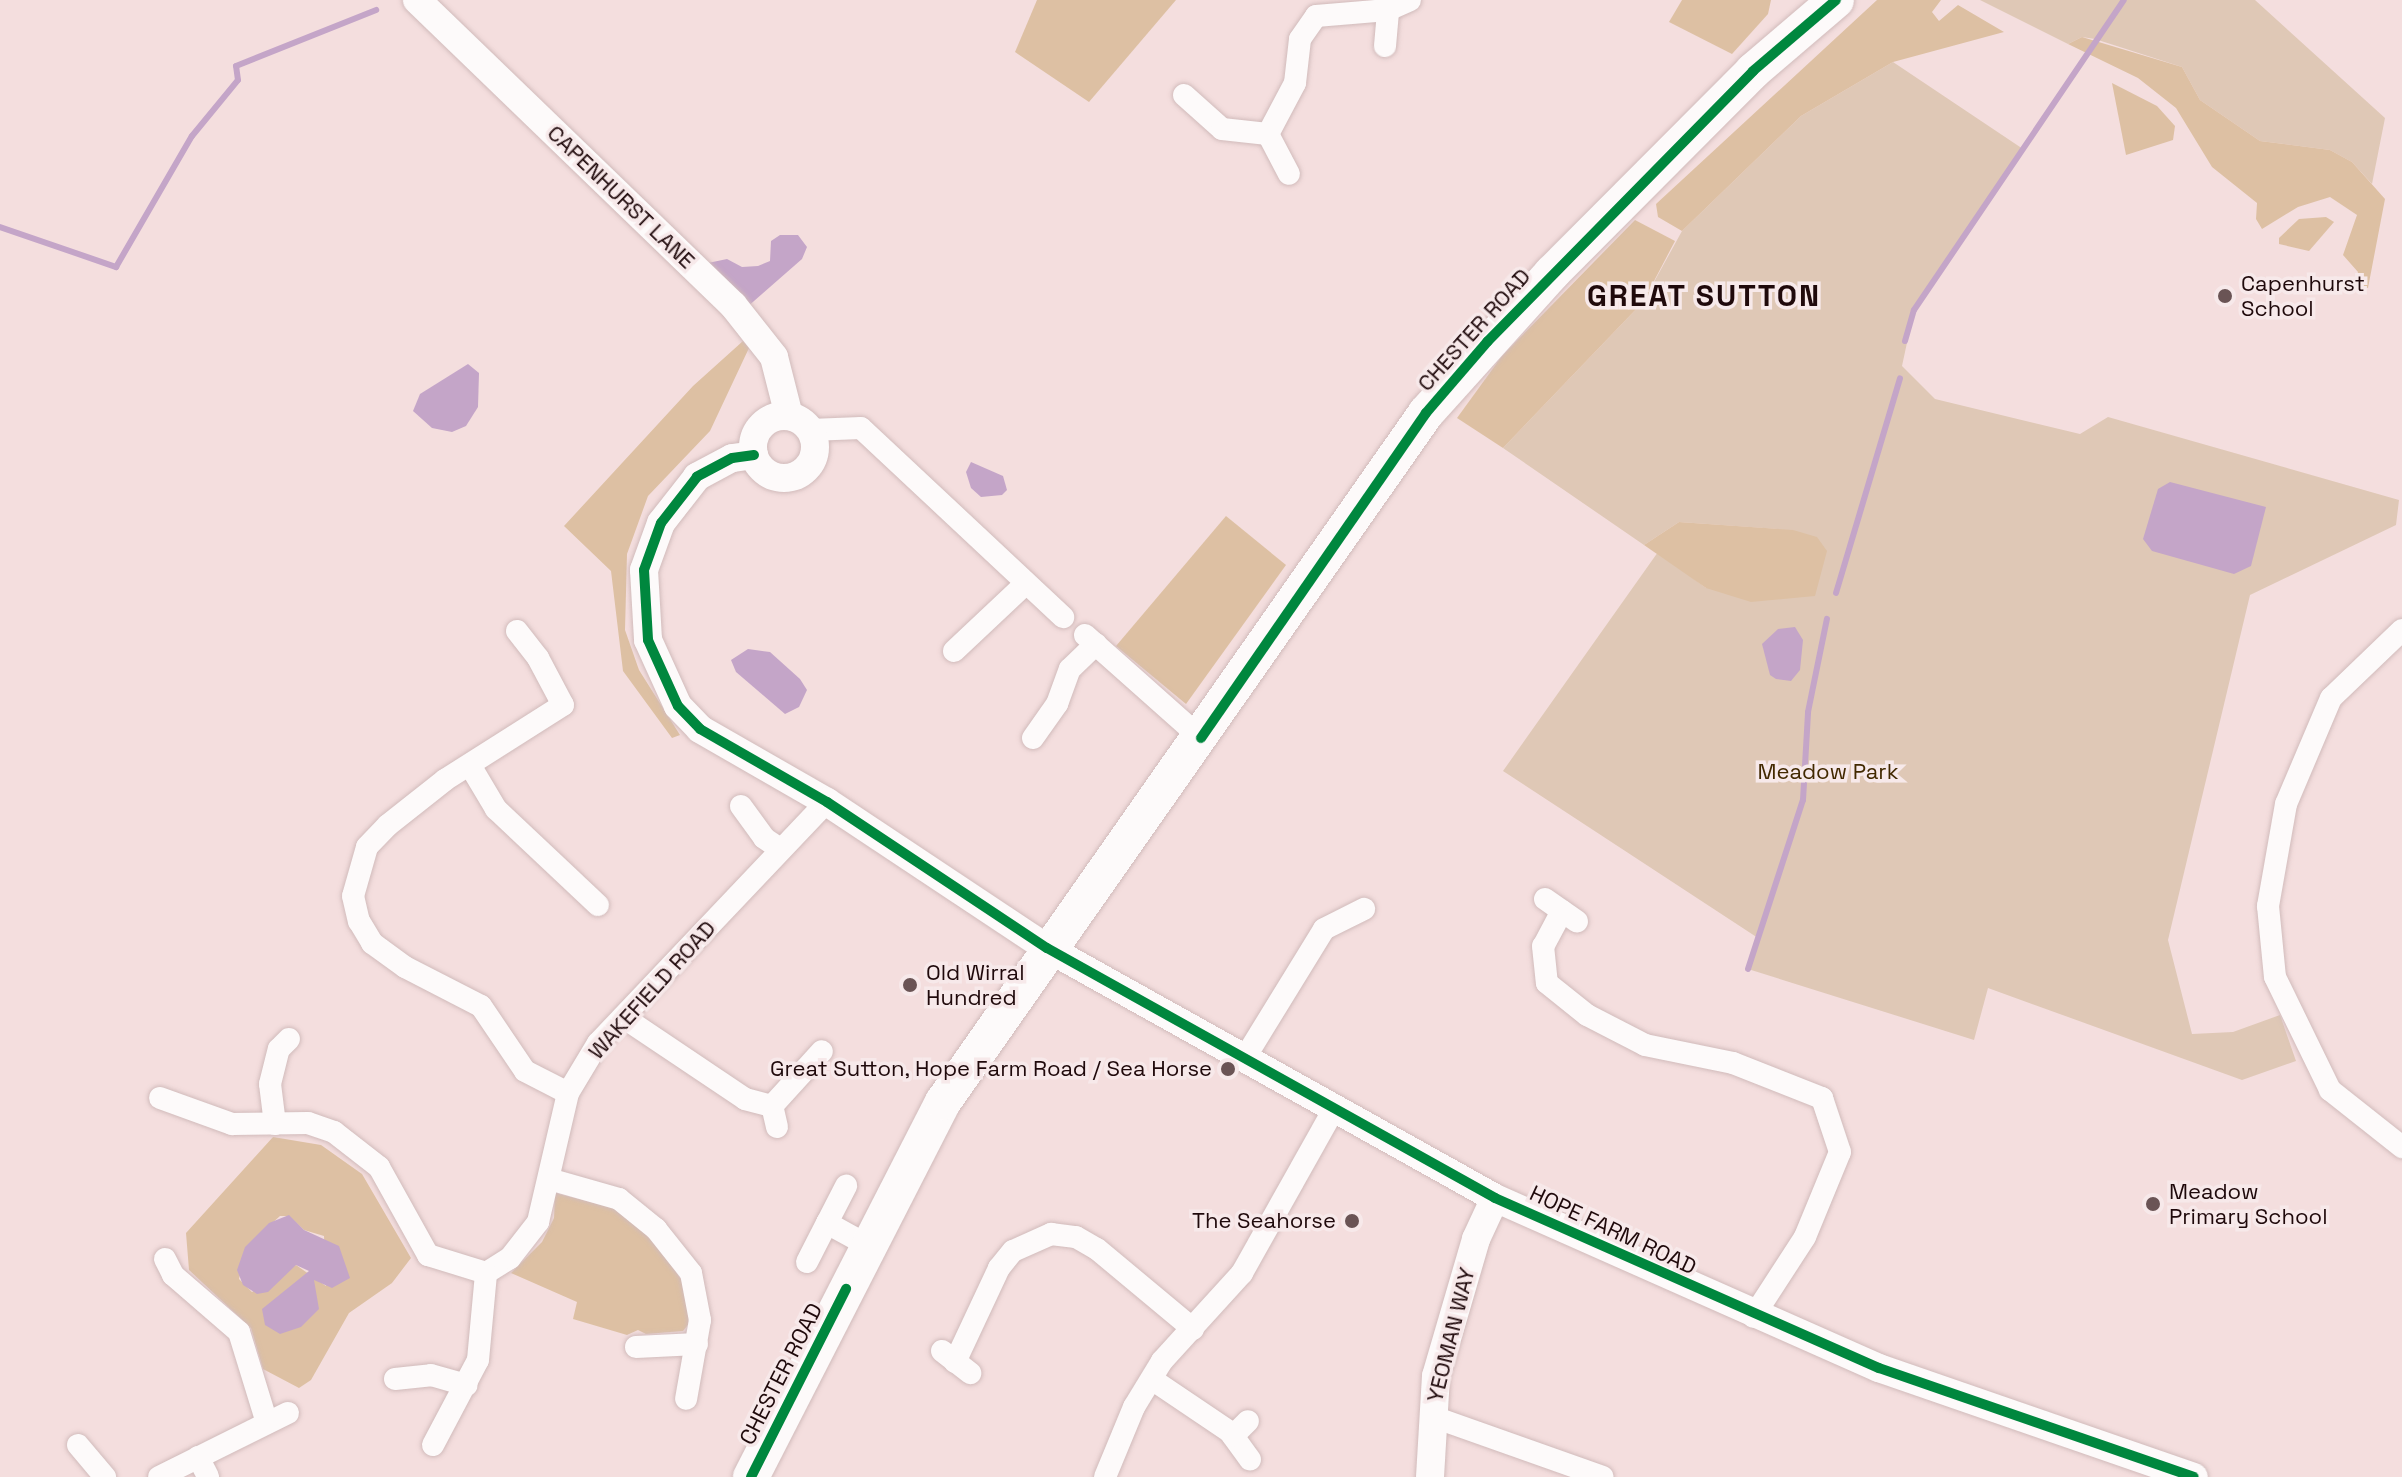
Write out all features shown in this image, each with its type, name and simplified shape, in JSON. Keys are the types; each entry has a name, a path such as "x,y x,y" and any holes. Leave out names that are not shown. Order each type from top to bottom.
{"main road":[{"name":"CHESTER ROAD","path":"751,1477 867,1245 943,1102 1047,948 1201,738 1426,413 1487,342 1753,71 1829,2"}],"street":[{"name":"CAPENHURST LANE","path":"417,0 733,305 774,357 800,423"},
{"path":"1268,134 1295,83 1300,39 1316,16 1388,10 1410,0"},
{"path":"1385,46 1388,10"},
{"path":"1184,95 1222,129 1268,134"},
{"path":"1268,134 1289,174"},
{"path":"800,423 814,456 799,474 778,477 754,455 761,427 800,423 861,428 1024,585 1063,617"},
{"name":"HOPE FARM ROAD","path":"754,455 732,458 697,477 661,523 644,570 648,640 678,706 700,729 827,802 1047,948 1246,1056 1334,1109 1495,1198 1753,1317 1964,1401 2194,1477"},
{"path":"954,651 1024,585"},
{"path":"2402,630 2331,698 2298,767 2276,839 2268,906 2275,977 2330,1090 2402,1147"},
{"path":"517,631 538,658 563,705 471,767 445,780 367,847 353,896 359,921 389,958 481,1006 525,1071 568,1093"},
{"path":"1033,738 1057,704 1070,669 1090,639 1201,738"},
{"path":"471,767 496,809 598,905"},
{"name":"WAKEFIELD ROAD","path":"486,1273 510,1258 538,1222 568,1093 598,1043 779,848 827,802"},
{"path":"741,806 764,838 779,848"},
{"path":"1246,1056 1324,929 1364,909"},
{"path":"1561,910 1543,946 1547,983 1587,1015 1645,1045 1733,1063 1822,1098 1840,1152 1805,1237 1753,1317"},
{"path":"623,1017 774,1117 822,1051"},
{"path":"275,1124 270,1084 279,1043"},
{"path":"160,1098 202,1117 275,1124 308,1123 362,1149 390,1183 428,1255 486,1273 478,1360 433,1445"},
{"path":"1105,1477 1134,1407 1173,1347 1193,1329 1259,1246 1334,1109"},
{"path":"549,1179 619,1199 656,1229 691,1273 700,1320 686,1399"},
{"path":"807,1262 846,1186"},
{"name":"YEOMAN WAY","path":"1430,1477 1431,1416 1452,1313 1495,1198"},
{"path":"827,1223 867,1245"},
{"path":"956,1362 999,1268 1022,1246 1051,1234 1076,1237 1097,1249 1193,1329"},
{"path":"165,1273 239,1332 267,1423"},
{"path":"636,1347 697,1344"},
{"path":"395,1379 431,1375 467,1385"},
{"path":"1153,1380 1240,1429 1250,1460"},
{"path":"159,1477 203,1467 267,1423 288,1413"},
{"path":"1431,1416 1603,1477"},
{"path":"78,1445 105,1477"}],"green space":[{"path":"1980,0 2255,0 2385,118 2372,184 2352,162 2330,150 2260,141 2200,100 2182,67 2095,39 2082,37 2068,44"},
{"name":"Meadow Park","path":"1893,62 2023,149 1914,310 1902,366 1935,399 2080,434 2108,417 2399,500 2396,525 2250,595 2168,940 2192,1034 2233,1032 2280,1015 2296,1061 2242,1080 1988,988 1974,1040 1748,969 1758,938 1503,771 1658,552 1706,588 1778,529 1679,522 1644,545 1503,448 1643,302 1682,231 1801,116"}],"shaded area":[{"path":"1037,0 1176,0 1089,102 1015,52"},
{"path":"1682,0 1771,0 1768,14 1732,54 1669,22"},
{"path":"1877,0 1941,0 1932,12 1939,21 1958,5 2004,32 1893,62 1801,116 1682,231 1658,217 1656,204"},
{"path":"2082,37 2182,67 2200,100 2260,141 2330,150 2352,162 2385,199 2368,288 2354,285 2358,272 2343,255 2357,215 2330,197 2298,207 2262,229 2256,219 2257,203 2212,167 2176,108 2138,78 2068,44"},
{"path":"2112,83 2157,106 2175,126 2173,140 2126,155"},
{"path":"2326,217 2334,222 2309,251 2279,244 2279,238 2299,219"},
{"path":"1635,220 1675,241 1643,302 1503,448 1457,418 1502,356"},
{"path":"780,235 798,235 807,247 802,259 746,308 708,263 727,259 742,267 758,266 770,261 771,241"},
{"path":"743,341 749,348 710,431 648,496 627,554 625,630 639,670 680,735 672,738 623,671 611,571 564,526 693,386"},
{"path":"468,364 479,373 478,407 466,426 452,432 432,428 413,411 420,394"},
{"path":"971,462 1003,476 1007,490 1002,495 981,497 971,488 966,472"},
{"path":"2170,482 2266,507 2251,566 2234,574 2152,551 2143,539 2158,489"},
{"path":"1226,516 1286,565 1186,704 1116,646"},
{"path":"1679,522 1793,530 1817,537 1827,551 1815,596 1751,602 1706,588 1644,545"},
{"path":"1795,627 1803,640 1800,670 1791,681 1776,679 1770,675 1762,644 1778,629"},
{"path":"748,649 770,652 800,679 807,690 799,707 785,714 736,672 731,660"},
{"path":"273,1137 321,1145 362,1174 411,1258 392,1283 349,1313 311,1380 299,1388 263,1369 251,1328 189,1270 186,1233","holes":["280,1216 289,1216 304,1230 324,1236 326,1286 296,1265 252,1292 239,1279 246,1247"]},
{"path":"555,1193 614,1208 650,1232 687,1289 692,1320 683,1331 646,1334 638,1330 627,1335 573,1319 577,1302 511,1273 542,1242 554,1218"},
{"path":"289,1215 304,1230 339,1246 350,1278 332,1288 314,1280 319,1309 301,1327 280,1334 265,1325 262,1309 309,1271 296,1265 268,1292 257,1294 243,1285 237,1270 245,1247 269,1223"}],"waterway":[{"path":"1905,341 1914,310 2124,0"},
{"path":"0,227 116,267 192,136 238,80 236,66 376,10"},
{"path":"1836,593 1900,378"},
{"path":"1748,969 1803,800 1808,712 1827,619"}],"cycle path":[{"path":"1201,738 1426,413 1487,342 1753,71 1836,0"},
{"path":"754,455 732,458 697,477 661,523 644,570 648,640 678,706 700,729 827,802 1047,948 1495,1198 1879,1368 2194,1477"},
{"path":"751,1477 846,1289"}],"place":[{"name":"Capenhurst School","path":"2225,296"},
{"name":"Old Wirral Hundred","path":"910,985"},
{"name":"Great Sutton, Hope Farm Road / Sea Horse","path":"1228,1069"},
{"name":"Meadow Primary School","path":"2153,1204"},
{"name":"The Seahorse","path":"1352,1221"}],"district":[{"name":"GREAT SUTTON","path":"1704,296"}]}
